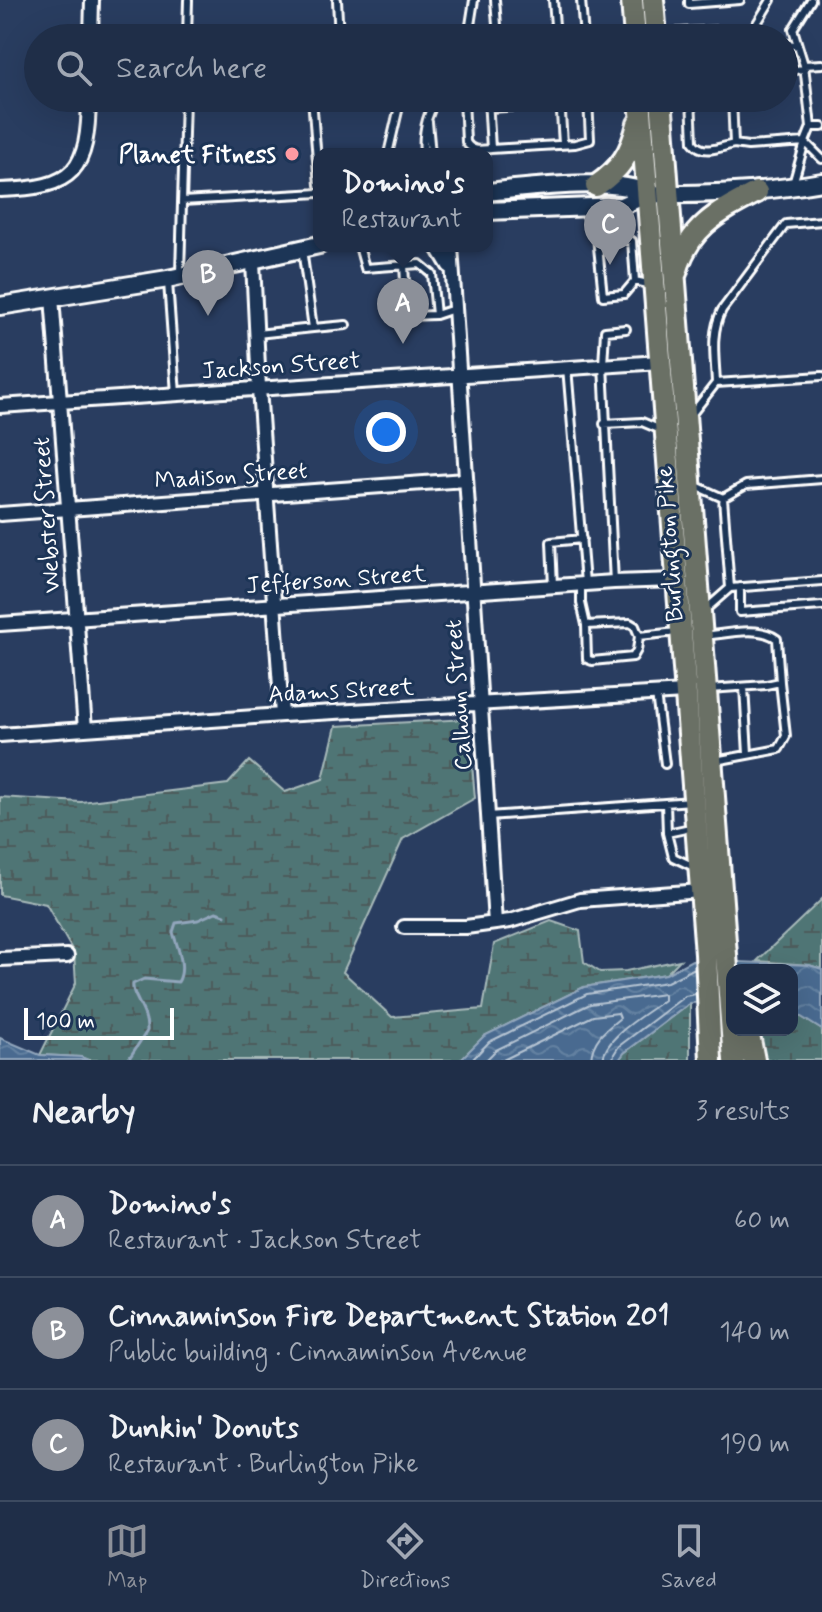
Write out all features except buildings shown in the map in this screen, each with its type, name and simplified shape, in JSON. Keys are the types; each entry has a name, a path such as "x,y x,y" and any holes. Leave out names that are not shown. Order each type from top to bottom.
{"highway":[{"path":"632,0 643,24"},
{"path":"650,24 653,0"},
{"path":"596,186 627,158 638,112"},
{"name":"Burlington Pike","path":"641,112 658,194 650,229 681,632 711,761 727,963"},
{"name":"Burlington Pike","path":"661,112 655,283 686,420 702,636 695,691 694,801 700,880 727,963"},
{"path":"655,283 679,263 690,241 707,220 757,192"},
{"path":"710,1058 709,1016 727,963"},
{"path":"727,963 734,1060"},
{"path":"749,1036 754,1060"}],"main road":[{"path":"493,192 624,186 658,194 757,192 822,182"},
{"path":"493,211 621,206 658,194"},
{"path":"0,306 174,278 311,247"}],"street":[{"path":"91,24 92,0"},
{"path":"0,190 52,184 68,175 85,153 88,112"},
{"name":"Calhoun Street","path":"440,252 451,273"},
{"name":"Calhoun Street","path":"451,252 495,923"},
{"path":"253,262 282,715"},
{"name":"Webster Street","path":"52,297 85,729"},
{"name":"Jackson Street","path":"0,406 660,362"},
{"name":"Madison Street","path":"0,514 465,480"},
{"name":"Jefferson Street","path":"0,624 676,580"},
{"name":"Adams Street","path":"0,735 695,691"},
{"path":"404,927 443,928 495,923 580,900 700,880"},
{"path":"0,959 67,956"}],"lane":[{"path":"187,24 188,0"},
{"path":"337,0 338,24"},
{"path":"470,24 474,0"},
{"path":"495,0 498,24"},
{"path":"553,0 555,24"},
{"path":"581,0 583,24"},
{"path":"689,0 689,4 740,0"},
{"path":"756,24 771,0"},
{"path":"796,24 811,0"},
{"path":"792,187 811,127 804,67 798,46"},
{"path":"798,68 822,64"},
{"path":"176,394 174,278 182,201 185,112"},
{"path":"313,112 316,148"},
{"path":"389,148 398,112"},
{"path":"424,148 423,135 431,112"},
{"path":"465,112 466,142 474,148"},
{"path":"489,112 491,148"},
{"path":"561,112 563,144"},
{"path":"493,149 590,140 589,112"},
{"path":"692,112 693,142 696,147 706,151 734,144 805,142 822,159"},
{"path":"733,112 734,144"},
{"path":"428,118 430,148"},
{"path":"811,127 822,127"},
{"path":"182,201 313,193"},
{"path":"590,207 608,237"},
{"path":"686,420 716,383 714,340 722,310 786,224 822,221"},
{"path":"632,241 655,283 624,294 603,296 597,237 632,241 650,229"},
{"path":"311,247 313,328"},
{"path":"361,252 365,268 420,264 432,274 436,315"},
{"path":"404,265 407,316 436,315 454,309"},
{"path":"256,334 346,325"},
{"path":"614,582 603,365 605,331 626,329"},
{"path":"567,367 582,539 587,659 633,657 639,636 635,626 630,623 586,625"},
{"path":"716,383 822,376"},
{"path":"642,422 664,422"},
{"path":"604,424 664,422"},
{"path":"723,498 746,485 822,479"},
{"path":"690,483 723,498"},
{"path":"723,498 730,588"},
{"path":"553,586 551,542 582,539"},
{"path":"700,615 730,588 822,581"},
{"path":"740,587 740,612 822,606"},
{"path":"639,636 681,632"},
{"path":"702,636 756,632 770,634 777,639 786,736 779,749 711,761"},
{"path":"695,691 780,682"},
{"path":"744,687 748,754"},
{"path":"656,694 665,764"},
{"path":"488,816 694,801"},
{"path":"666,803 667,833 673,857 700,880"},
{"path":"667,833 696,827"}],"green space":[{"path":"468,719 475,798 403,839 343,972 392,1017 483,1009 494,944 551,921 580,931 584,962 600,972 626,971 680,960 666,974 584,987 484,1036 460,1060 88,1060 40,1055 76,983 74,953 46,904 0,895 0,797 81,802 228,784 249,761 285,792 323,779 336,726"},
{"path":"822,899 822,969 757,961"},
{"path":"690,1003 690,1060 619,1060 624,1053"},
{"path":"798,1015 822,1030 822,1060 765,1060 761,1036 798,1036"}],"water":[{"path":"692,960 786,964 726,964 726,1001 690,1003 619,1060 460,1060 484,1036 584,987 666,974"},
{"path":"798,965 822,969 822,1030 798,1015"},
{"path":"0,1038 40,1055 88,1060 0,1060"}],"waterway":[{"path":"128,1060 147,1031 133,984 144,979 178,982 182,970 173,932 176,923 198,920 216,912 225,915"}],"place":[{"name":"Planet Fitness","path":"292,154"},
{"name":"Dunkin' Donuts","path":"610,265"},
{"name":"Cinnaminson Fire Department Station 201","path":"208,316"},
{"name":"Domino's","path":"403,344"}]}
